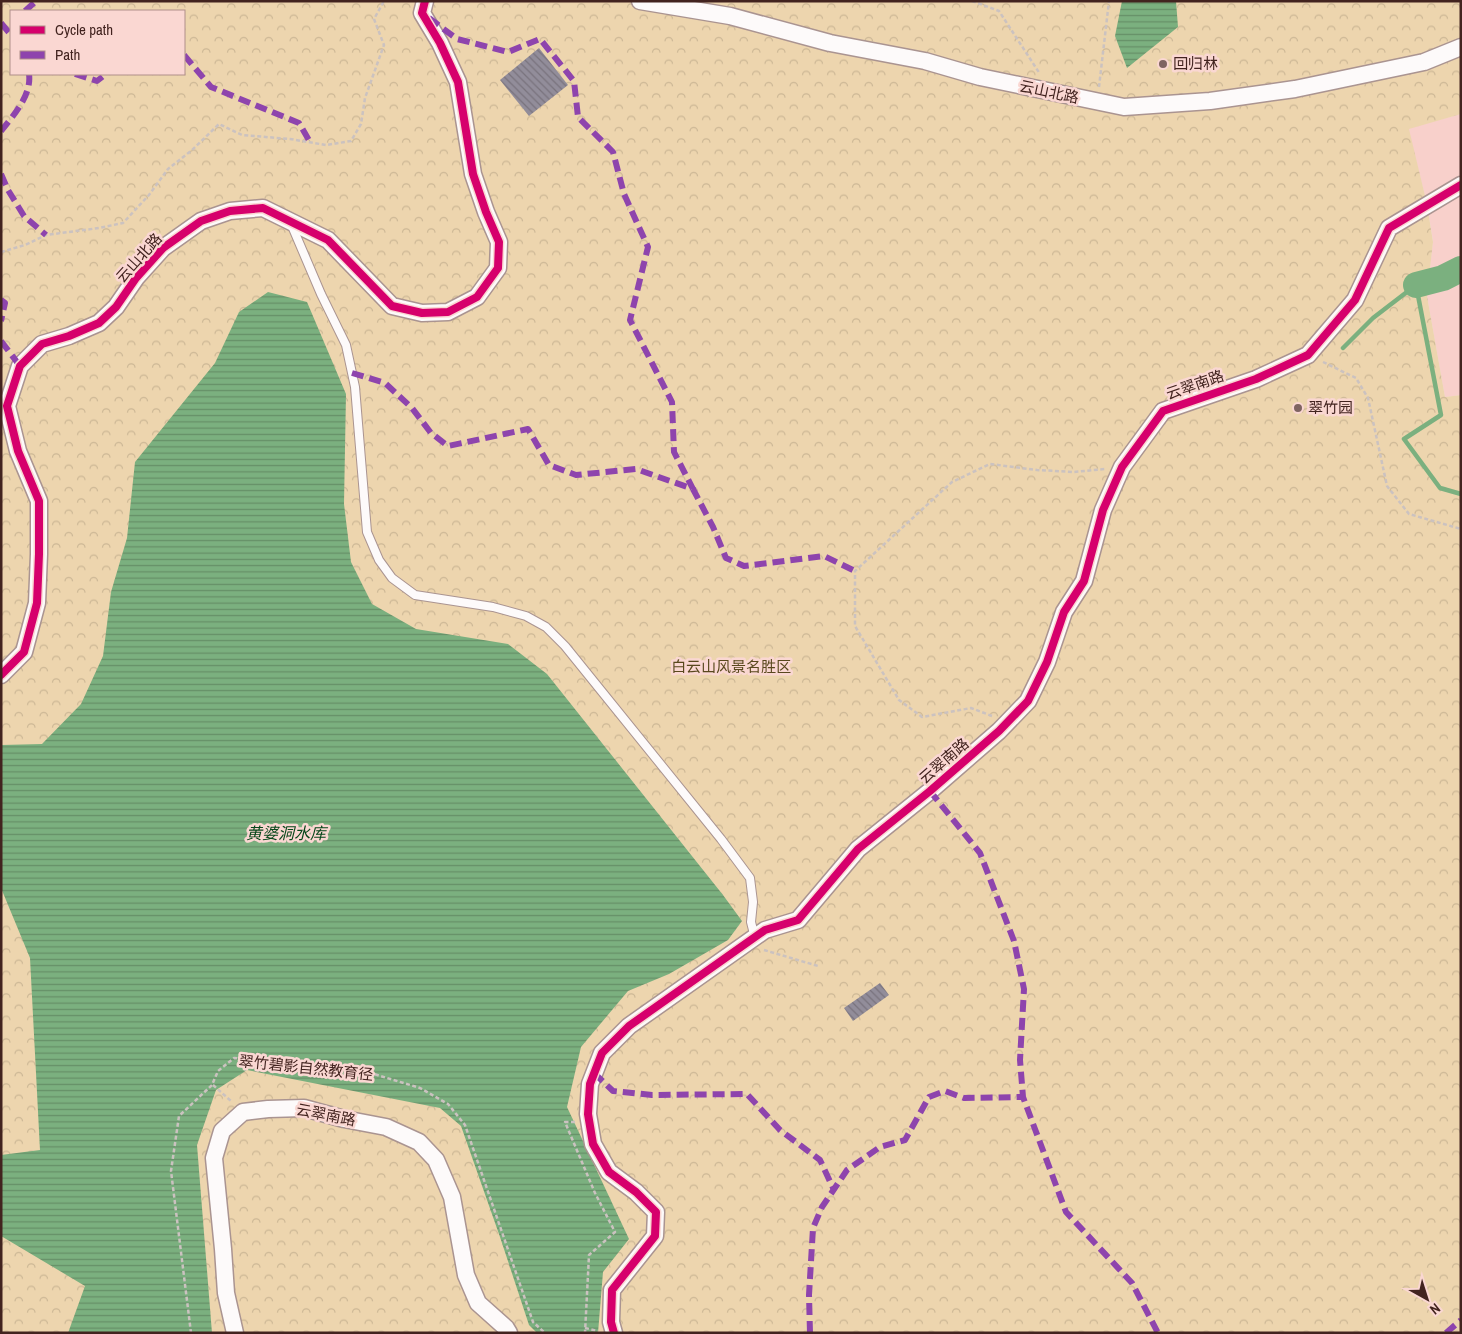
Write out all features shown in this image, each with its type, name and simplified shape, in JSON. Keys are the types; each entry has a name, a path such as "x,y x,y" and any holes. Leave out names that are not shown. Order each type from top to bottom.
{"street":[{"name":"云山北路","path":"1,674 24,652 37,603 39,501 18,451 7,406 20,366 42,344 70,336 99,323 116,308 136,278 164,248 201,221 230,211 263,208 328,240 392,306 422,313 448,312 477,297 498,268 499,242 473,174 458,82 440,43 422,13 424,1"},
{"name":"云山北路","path":"641,1 730,16 830,43 925,61 980,77 1124,107 1200,102 1296,89 1424,62 1461,47"},
{"name":"云翠南路","path":"614,1333 611,1322 612,1290 655,1236 656,1212 636,1192 609,1172 593,1144 588,1114 590,1084 602,1053 629,1026 765,930 798,920 858,849 930,792 1009,721 1028,701 1047,662 1064,612 1084,581 1103,510 1122,467 1163,410 1256,378 1308,355 1355,300 1389,228 1461,185"},
{"name":"云翠南路","path":"243,1112 304,1108 344,1119 386,1127 419,1142 436,1160 452,1197 466,1275 478,1303 506,1328 509,1333"},
{"path":"235,1333 226,1293 214,1158 222,1132 243,1112"}],"lane":[{"path":"290,221 346,345 356,387 367,532 379,560 392,578 415,595 493,607 526,616 546,627 565,646 750,878 752,940"}],"path":[{"path":"1,252 25,245 46,235 124,223 149,196 168,169 192,150 218,124 242,136 290,139 326,145 351,141 361,124 365,98 384,45 374,20 384,1"},
{"path":"972,1 999,11 1053,93"},
{"path":"1097,102 1109,1"},
{"path":"1308,355 1356,378 1368,398 1387,486 1409,514 1461,530"},
{"path":"1009,721 971,708 922,717 899,700 854,626 855,571 952,482 990,464 1037,470 1074,472 1122,467"},
{"path":"752,940 753,947 818,966"},
{"path":"212,1085 243,1112"},
{"path":"564,1122 595,1193 615,1232 589,1255 585,1333"},
{"path":"585,1328 603,1333"}],"shaded area":[{"path":"1461,114 1461,395 1445,397 1427,296 1433,241 1427,204 1408,128"}],"green space":[{"name":"白云山风景名胜区","path":"1,1 1461,1 1461,114 1409,129 1427,204 1433,242 1427,296 1445,397 1461,395 1461,1333 1,1333"}],"water":[{"path":"1122,1 1176,1 1178,27 1127,68 1115,36"},
{"name":"黄婆洞水库","path":"268,292 307,302 346,394 344,504 351,562 372,604 416,629 508,644 547,674 742,921 728,940 669,974 628,991 581,1047 567,1107 629,1239 603,1272 598,1333 537,1333 529,1325 461,1126 440,1108 247,1070 216,1090 197,1145 212,1333 68,1333 85,1286 1,1236 1,1155 40,1150 30,958 1,888 1,745 42,744 81,704 103,656 111,592 127,538 135,462 215,363 239,312"}],"building":[{"path":"539,48 568,85 529,116 500,80"},
{"path":"880,983 889,995 853,1021 844,1008"}],"waterway":[{"path":"1416,285 1443,278 1461,269"},
{"path":"1343,348 1373,318 1416,285 1441,415 1404,439 1440,488 1461,494"}],"marked path":[{"path":"26,10 36,1"},
{"path":"429,18 457,39 508,52 540,39 574,81 578,117 613,152 624,194 648,247 630,320 672,402 674,452 693,489"},
{"path":"1,23 10,34"},
{"path":"185,56 211,87 299,123 310,142"},
{"path":"1,131 25,97 28,90 29,75"},
{"path":"78,75 97,81 105,75"},
{"path":"1,174 8,190 24,216 46,235"},
{"path":"1,300 5,303 1,321"},
{"path":"1,341 20,366"},
{"path":"352,373 385,383 412,408 431,433 448,446 528,429 549,465 576,475 636,469 693,489 713,527 726,558 744,566 824,556 855,571"},
{"path":"930,791 980,853 1014,941 1024,989 1020,1060 1023,1097 1066,1212 1132,1283 1158,1333"},
{"path":"594,1073 613,1091 652,1095 747,1094 780,1130 820,1160 834,1190"},
{"path":"810,1333 809,1295 813,1228 822,1207 847,1170 880,1147 905,1140 929,1097 945,1091 964,1098 1023,1097"},
{"path":"1446,1333 1461,1320"}],"cycle path":[{"path":"1,675 24,652 37,603 39,554 39,501 18,451 7,406 20,366 42,344 69,336 99,323 116,307 136,278 163,248 201,221 230,211 263,208 328,240 392,306 422,313 448,312 477,297 498,268 499,242 473,174 458,82 440,43 422,13 425,1"},
{"path":"614,1333 611,1322 612,1290 655,1236 656,1212 636,1192 609,1172 593,1144 588,1114 590,1084 602,1053 629,1026 765,930 798,920 858,849 930,791 999,731 1028,701 1047,662 1064,612 1084,581 1103,510 1122,467 1163,411 1256,379 1308,355 1355,300 1389,228 1461,185"}],"place":[{"name":"回归林","path":"1163,64"},
{"name":"翠竹园","path":"1298,408"}]}
